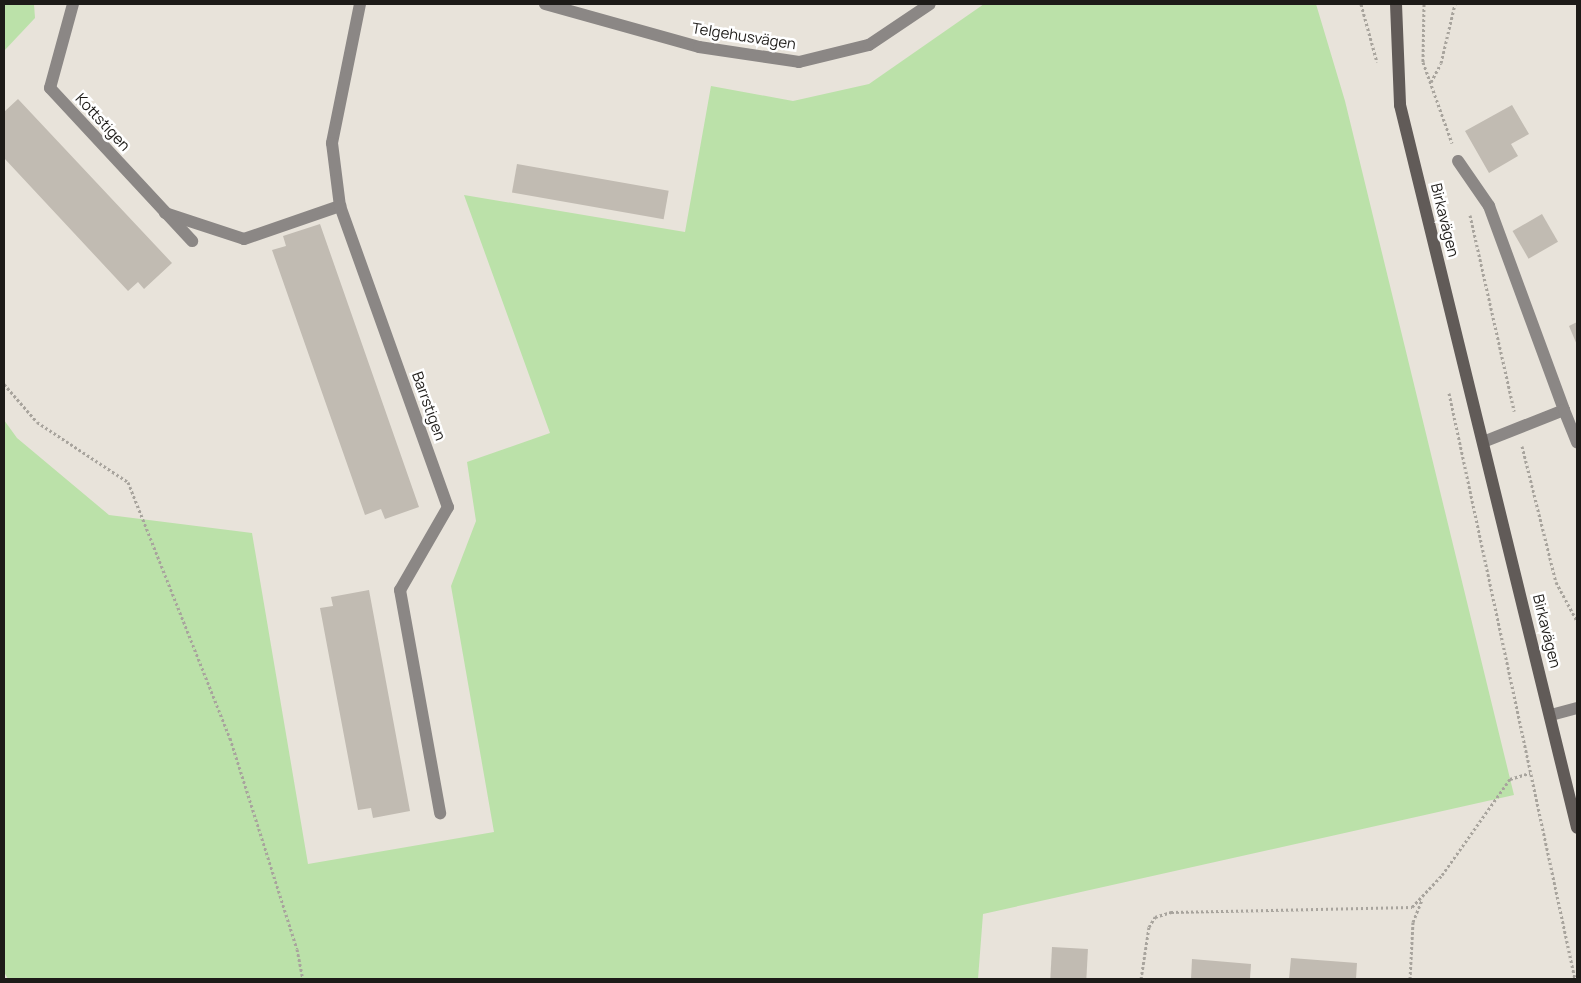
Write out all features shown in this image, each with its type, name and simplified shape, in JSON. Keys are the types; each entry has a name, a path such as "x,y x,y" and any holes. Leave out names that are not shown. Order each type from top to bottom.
{"street":[{"name":"Kottstigen","path":"73,4 50,88 192,242"},
{"name":"Barrstigen","path":"360,4 332,143 340,206 448,507 400,590 440,813"},
{"name":"Telgehusvägen","path":"545,4 699,47 799,62 869,45 930,4"},
{"name":"Birkavägen","path":"1396,4 1400,105 1551,715 1577,828"},
{"path":"1458,161 1490,206 1577,443"},
{"path":"165,213 244,238 340,206"},
{"path":"1483,442 1564,410"},
{"path":"1551,715 1577,708"}],"path":[{"path":"1361,4 1378,63"},
{"path":"1424,4 1424,62 1458,161"},
{"path":"1431,82 1444,56 1455,4"},
{"path":"1469,210 1518,428 1556,582 1577,621"},
{"path":"4,384 37,422 128,482 230,738 298,949 303,979"},
{"path":"1447,384 1575,979"},
{"path":"1410,979 1413,922 1422,899 1510,779 1530,773"},
{"path":"1141,979 1149,927 1155,917 1171,912 1412,907 1422,899"}],"green space":[{"path":"4,4 34,4 35,18 4,51"},
{"path":"984,4 1316,4 1345,101 1514,795 983,914 978,979 8,979 4,972 4,420 17,438 109,515 252,533 308,864 494,832 451,586 476,521 467,462 550,433 464,195 685,232 711,86 793,101 869,84"}],"building":[{"path":"18,99 172,263 144,289 138,282 128,291 4,158 4,112"},
{"path":"1512,105 1529,134 1511,144 1518,156 1489,173 1465,131"},
{"path":"517,164 669,191 664,219 512,193"},
{"path":"1542,214 1558,242 1529,259 1513,231"},
{"path":"320,224 419,507 385,519 381,509 365,515 272,250 286,246 283,236"},
{"path":"1577,322 1577,345 1569,326"},
{"path":"369,590 410,811 373,818 371,808 358,810 320,608 333,606 331,597"},
{"path":"1052,947 1088,949 1086,979 1050,979"},
{"path":"1291,958 1357,963 1356,979 1289,979"},
{"path":"1192,959 1251,964 1250,979 1191,979"}]}
